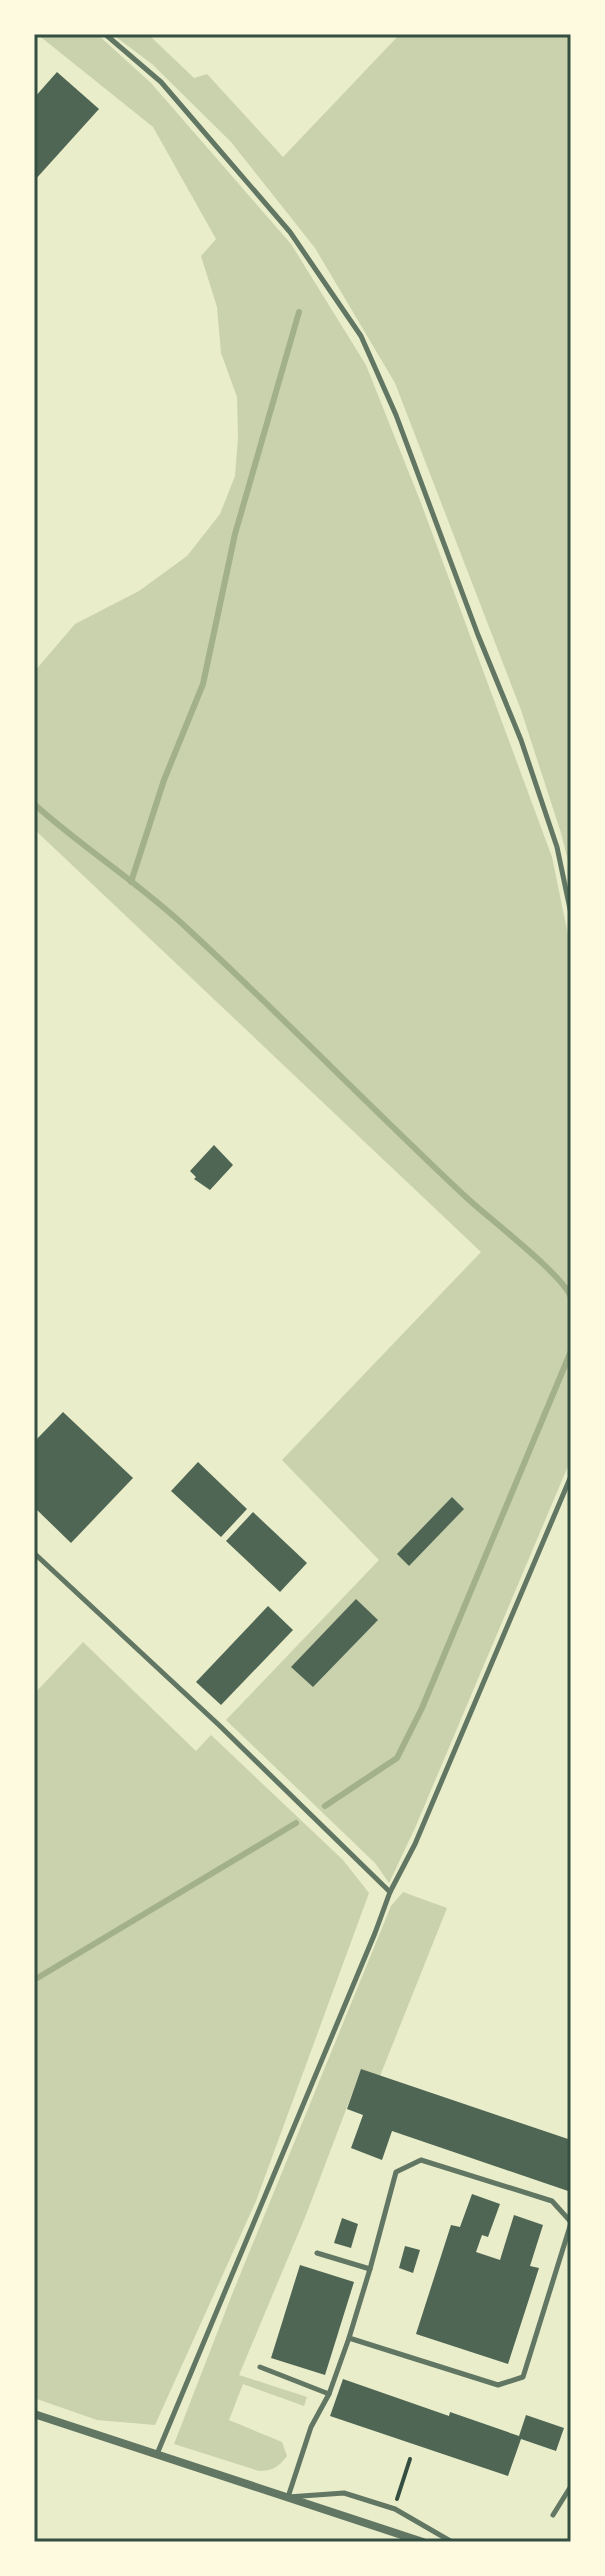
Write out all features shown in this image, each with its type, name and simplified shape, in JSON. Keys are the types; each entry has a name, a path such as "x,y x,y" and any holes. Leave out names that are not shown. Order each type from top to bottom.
{"street":[{"path":"34,2414 288,2497 397,2538 423,2542"}],"lane":[{"path":"105,34 161,82 290,232 361,336 396,415 473,624 521,740 557,847 571,914"},
{"path":"157,2454 390,1892 415,1844 571,1476"},
{"path":"34,1553 220,1726 390,1892"},
{"path":"349,2338 498,2385 523,2377 571,2223 552,2201 421,2160 396,2172 349,2338 329,2394 311,2427 288,2497 344,2493 394,2509 452,2542"},
{"path":"317,2253 370,2269"},
{"path":"260,2367 329,2394"},
{"path":"553,2515 571,2486"}],"path":[{"path":"394,2509 410,2459"}],"green space":[{"path":"37,34 97,34 151,83 291,244 366,365 421,503 552,857 571,949 571,1459 389,1883 375,1863 226,1720 379,1560 282,1460 481,1252 34,829 34,672 75,624 139,591 187,556 220,514 235,476 238,437 237,397 221,353 217,307 201,256 216,239 153,127"},
{"path":"112,34 148,34 194,78 207,74 283,157 400,34 571,34 571,873 521,710 395,383 315,248 231,142 152,64"},
{"path":"83,1642 196,1751 211,1735 343,1860 369,1893 256,2201 155,2425 97,2420 34,2398 34,1694"},
{"path":"403,1892 447,1908 380,2076 361,2070 306,2215 239,2375 307,2397 304,2406 243,2384 229,2420 282,2442 287,2456 275,2468 259,2471 174,2444 391,1906"}],"building":[{"path":"57,72 99,109 34,181 34,98"},
{"path":"214,1145 233,1165 210,1190 194,1179 196,1177 190,1171"},
{"path":"63,1412 133,1478 71,1543 34,1507 34,1442"},
{"path":"198,1462 247,1509 221,1537 171,1491"},
{"path":"452,1497 464,1509 409,1566 397,1554"},
{"path":"253,1512 307,1563 280,1592 226,1541"},
{"path":"356,1599 378,1620 313,1687 291,1667"},
{"path":"268,1606 293,1630 221,1705 196,1682"},
{"path":"361,2069 571,2140 571,2192 392,2131 382,2160 351,2148 363,2115 347,2109"},
{"path":"472,2194 500,2204 488,2237 482,2235 476,2252 500,2260 514,2215 543,2225 530,2266 539,2268 508,2364 416,2334 451,2225 460,2227"},
{"path":"342,2218 358,2224 351,2248 334,2243"},
{"path":"405,2246 420,2250 413,2273 399,2268"},
{"path":"300,2265 354,2282 325,2375 271,2358"},
{"path":"343,2379 449,2416 450,2412 519,2436 526,2415 564,2428 556,2451 521,2439 508,2476 330,2416"}],"waterway":[{"path":"131,882 164,780 203,684 235,534 299,312"},
{"path":"34,804 190,931 467,1198 541,1262 566,1288 571,1298"},
{"path":"325,1806 397,1758 422,1708 571,1351"},
{"path":"34,1980 296,1823"}]}
